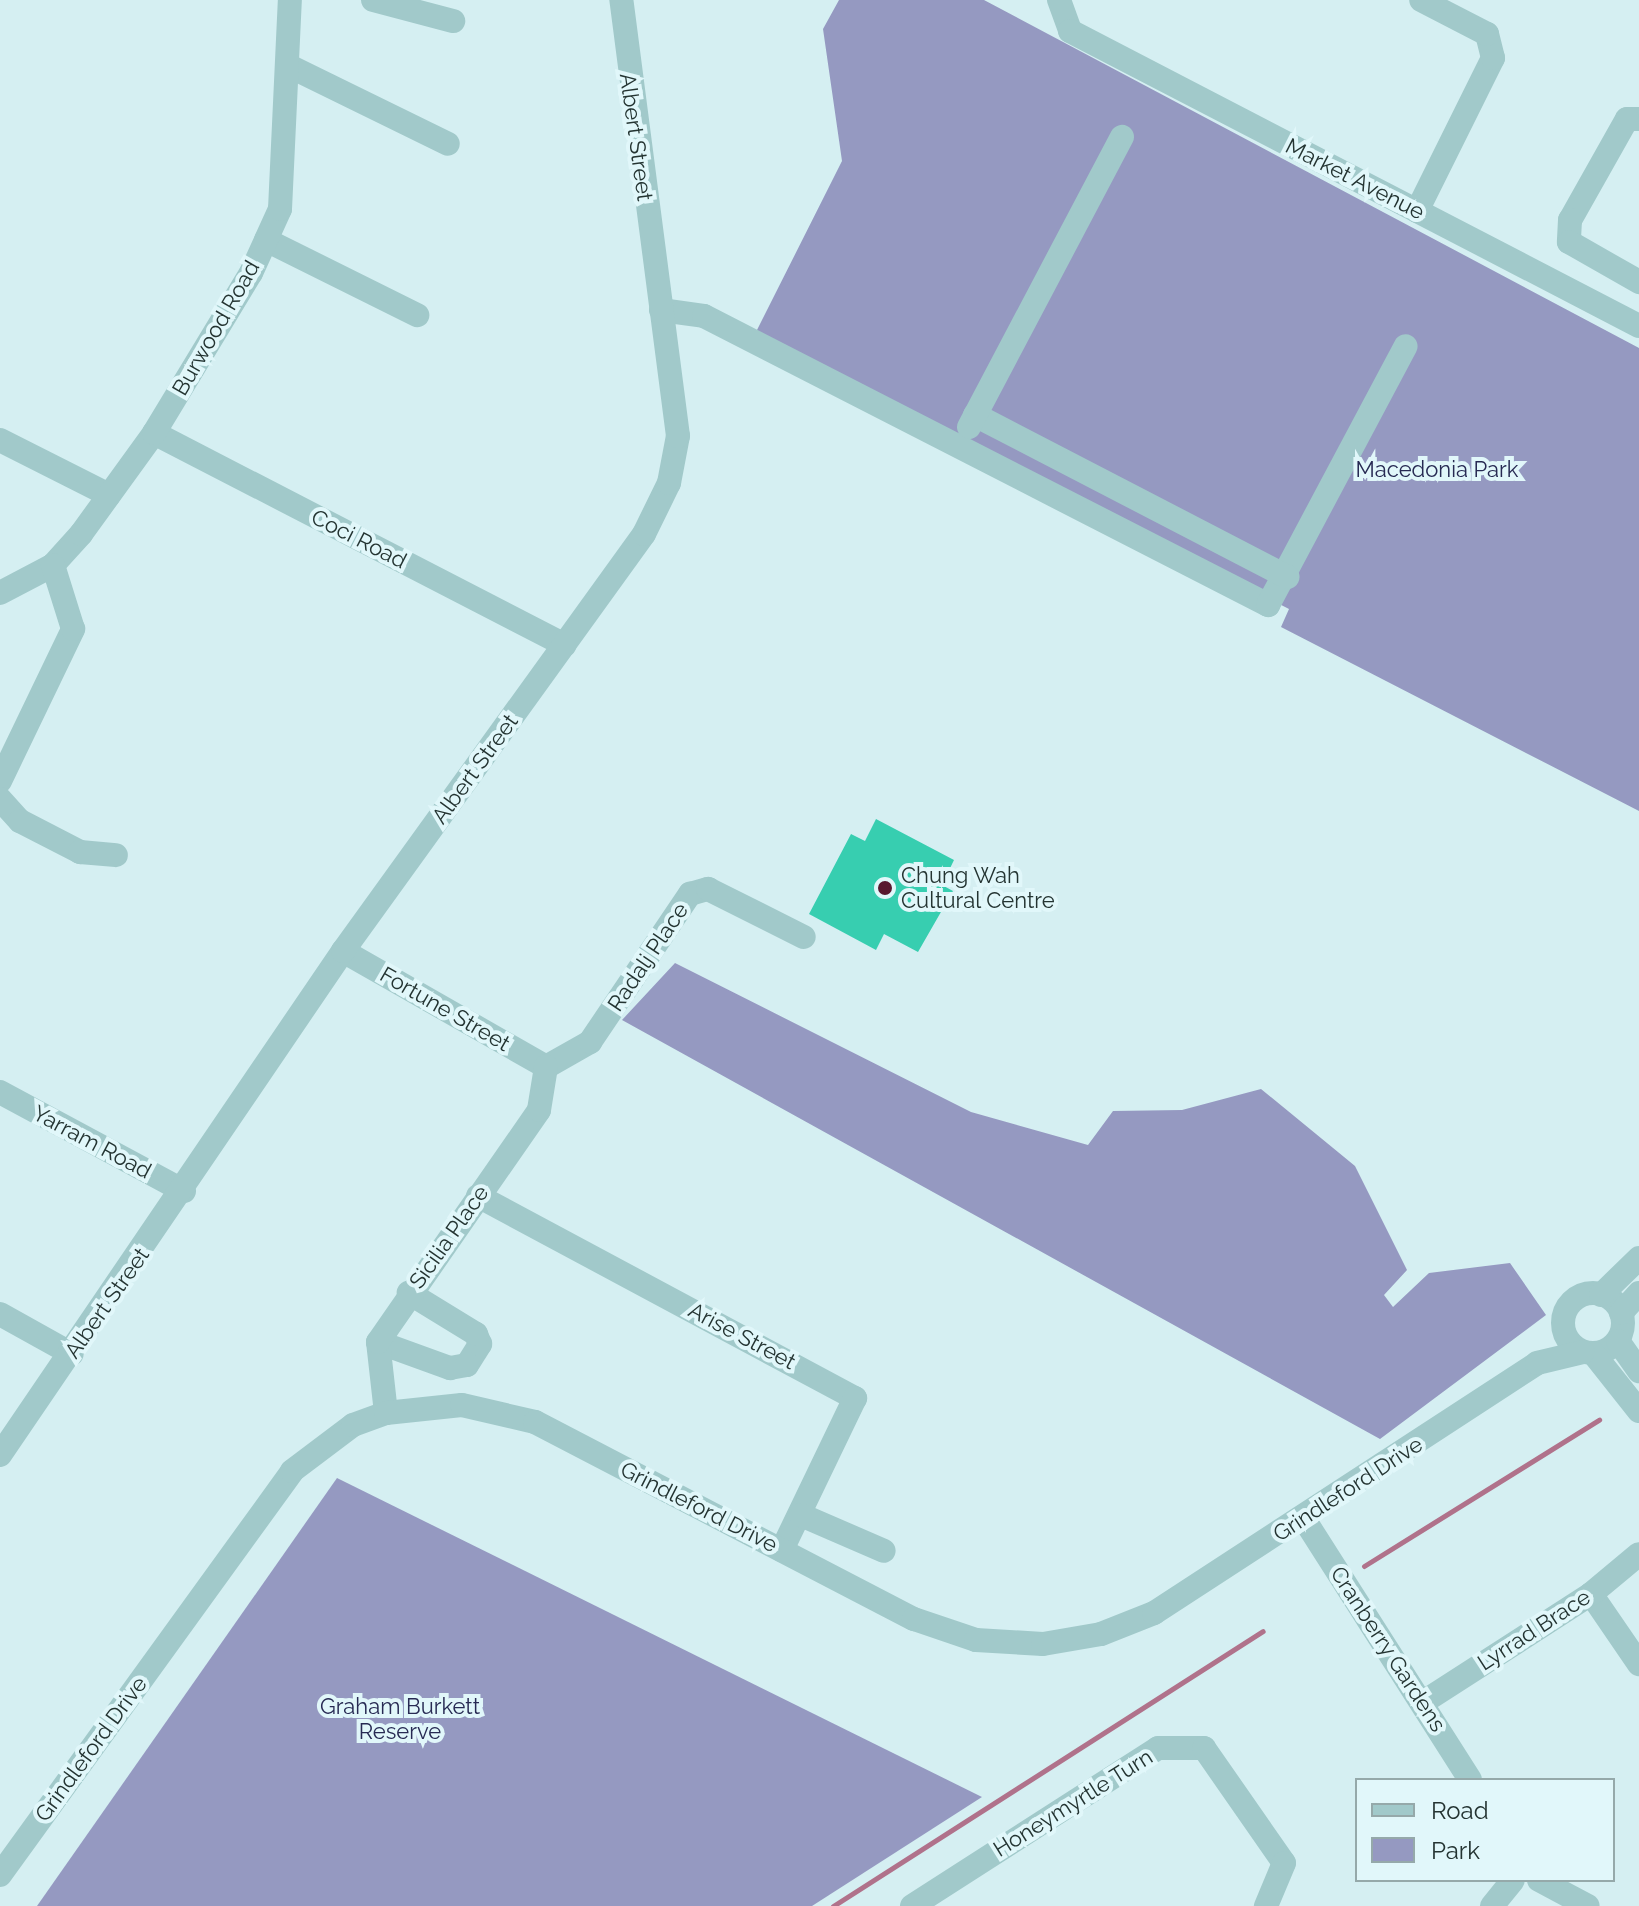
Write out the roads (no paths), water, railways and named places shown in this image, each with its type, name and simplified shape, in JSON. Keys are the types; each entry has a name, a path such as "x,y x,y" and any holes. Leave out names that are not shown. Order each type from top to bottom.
{"street":[{"name":"Burwood Road","path":"1,592 53,565 109,495 154,433 266,240 280,209 290,0"},
{"path":"373,0 453,21"},
{"name":"Albert Street","path":"1,1452 184,1191 343,951 644,534 669,483 678,436 621,0"},
{"name":"Market Avenue","path":"1059,0 1070,31 1639,326"},
{"path":"1417,211 1493,58 1487,34 1421,0"},
{"path":"287,65 448,144"},
{"path":"1639,119 1627,119 1570,220 1569,242 1639,282"},
{"path":"958,447 1122,137"},
{"path":"266,240 417,315"},
{"path":"661,310 704,316 1262,604 1273,603 1288,577 1406,346"},
{"path":"975,415 1288,577"},
{"name":"Coci Road","path":"154,433 564,645"},
{"path":"0,440 109,495"},
{"path":"0,781 73,629 53,565"},
{"path":"0,799 20,821 80,852 116,855"},
{"name":"Radalj Place","path":"546,1067 590,1042 690,894 708,889 804,937"},
{"name":"Fortune Street","path":"343,951 546,1067"},
{"name":"Sicilia Place","path":"378,1342 409,1293 539,1110 546,1067"},
{"name":"Yarram Road","path":"0,1092 184,1191"},
{"name":"Arise Street","path":"478,1196 855,1398 782,1550"},
{"name":"Grindleford Drive","path":"1537,1363 1563,1325 1574,1300 1601,1295 1639,1258"},
{"path":"386,1413 378,1342 450,1368 467,1365 480,1344 476,1334 409,1293"},
{"path":"1639,1293 1621,1313 1618,1341 1639,1371"},
{"path":"1601,1295 1621,1313"},
{"path":"0,1314 72,1354"},
{"path":"1563,1325 1639,1411"},
{"name":"Grindleford Drive","path":"0,1875 292,1471 353,1425 386,1413 462,1405 535,1422 914,1619 976,1640 1043,1644 1101,1634 1154,1613 1304,1519 1537,1363 1588,1352 1618,1341"},
{"path":"804,1509 884,1551"},
{"name":"Cranberry Gardens","path":"1304,1519 1425,1701 1469,1778"},
{"name":"Lyrrad Brace","path":"1425,1701 1591,1594 1639,1554"},
{"path":"1591,1594 1639,1664"},
{"name":"Honeymyrtle Turn","path":"912,1906 1158,1748 1204,1748 1284,1863 1266,1906"},
{"path":"1492,1906 1511,1882"},
{"path":"1543,1882 1588,1906"}],"waterway":[{"path":"1364,1566 1599,1420"},
{"path":"833,1906 1263,1631"}],"place":[{"name":"Chung Wah Cultural Centre","path":"885,888"}],"park label":[{"name":"Macedonia Park","path":"1437,470"},
{"name":"Graham Burkett Reserve","path":"400,1718"}]}
